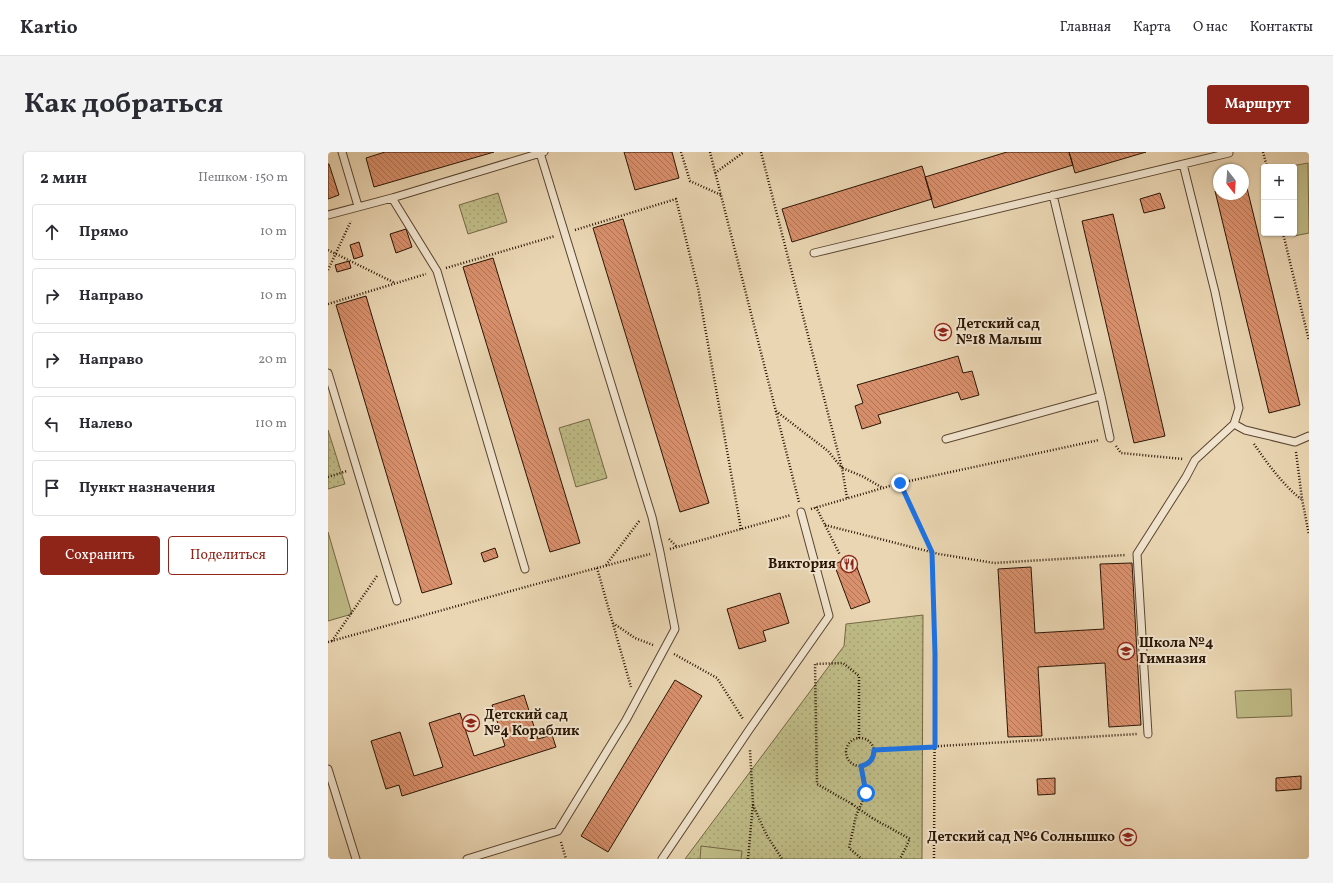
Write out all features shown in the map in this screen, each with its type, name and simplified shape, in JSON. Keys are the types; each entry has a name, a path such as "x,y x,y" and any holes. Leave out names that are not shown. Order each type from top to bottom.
{"lane":[{"path":"342,152 358,206"},
{"path":"814,253 1229,152 1235,152"},
{"path":"328,215 392,198 542,153 563,233 649,508 660,552 675,629 636,702 558,831 467,859"},
{"path":"1148,734 1137,554 1186,477 1195,460 1234,424 1239,408 1215,292 1183,164"},
{"path":"1053,195 1110,438"},
{"path":"392,198 437,271 525,569"},
{"path":"328,373 397,601"},
{"path":"946,439 1101,396"},
{"path":"1234,424 1245,430 1295,442 1309,436"},
{"path":"662,859 749,730 829,616 801,512"},
{"path":"328,769 356,859"}],"path":[{"path":"681,152 690,181 721,195"},
{"path":"710,152 801,512"},
{"path":"715,173 744,152"},
{"path":"761,152 842,468 847,498"},
{"path":"1263,152 1266,164"},
{"path":"328,304 676,199 698,288 741,529"},
{"path":"328,270 358,206"},
{"path":"1284,236 1309,342"},
{"path":"328,250 396,283"},
{"path":"775,410 828,451 842,468 862,476 884,488"},
{"path":"1245,430 1266,461 1292,492 1302,499"},
{"path":"328,642 660,552 900,483 1110,438 1121,453 1195,460"},
{"path":"1295,442 1302,499 1309,535"},
{"path":"328,477 356,468"},
{"path":"900,483 932,552 935,654 934,859"},
{"path":"605,566 649,508"},
{"path":"816,508 840,555"},
{"path":"825,525 932,552 994,563 1137,554"},
{"path":"332,641 385,564"},
{"path":"597,568 636,702"},
{"path":"612,623 635,638 665,649 717,678 749,730 753,804 748,859"},
{"path":"859,738 859,676 843,663 815,664 817,784 852,804 872,818 910,839 900,859"},
{"path":"874,750 1148,734"},
{"path":"859,738 865,738 870,741 874,750 874,756 871,761 867,765 861,766 851,763 846,753 849,743 854,739 859,738"},
{"path":"861,766 866,793 856,816 849,848 862,859"},
{"path":"753,804 766,834 782,859"},
{"path":"558,831 566,859"}],"shaded area":[{"path":"1308,163 1309,233 1297,235 1297,200 1297,165"},
{"path":"498,193 507,222 468,234 459,205"},
{"path":"589,419 607,478 576,487 559,428"},
{"path":"328,430 345,484 328,489"},
{"path":"328,532 352,614 328,621"},
{"path":"923,615 922,859 685,859 844,646 846,624"},
{"path":"1291,689 1292,716 1237,718 1235,691"},
{"path":"701,846 742,851 741,859 700,859"}],"building":[{"path":"385,152 494,152 374,187 366,158"},
{"path":"624,152 672,152 679,178 635,190"},
{"path":"1007,152 1069,152 1073,165 934,208 925,177"},
{"path":"1069,152 1146,152 1075,173"},
{"path":"328,164 339,195 328,199"},
{"path":"922,166 932,199 792,242 782,209"},
{"path":"1160,193 1165,208 1144,213 1140,199"},
{"path":"1249,196 1300,405 1269,413 1217,200 1249,200"},
{"path":"1113,214 1165,436 1134,443 1082,221"},
{"path":"623,219 709,503 680,512 593,228"},
{"path":"406,229 412,247 396,253 390,234"},
{"path":"359,242 363,256 354,259 350,245"},
{"path":"493,258 580,543 550,552 463,267"},
{"path":"349,261 351,268 337,272 335,265"},
{"path":"366,296 452,584 422,593 336,305"},
{"path":"958,356 963,373 972,371 979,395 961,400 958,392 878,415 881,423 862,429 855,406 863,403 857,385"},
{"path":"495,548 498,557 484,562 481,553"},
{"path":"853,557 870,602 851,609 834,564"},
{"path":"1132,563 1141,725 1109,727 1105,663 1038,667 1042,736 1008,737 998,569 1031,567 1035,633 1104,629 1100,564"},
{"path":"780,593 789,623 763,631 766,641 739,649 727,609"},
{"path":"675,680 702,696 608,852 581,836"},
{"path":"524,695 538,739 552,735 556,747 402,796 399,785 386,789 371,741 400,732 414,776 443,767 429,723 460,713 474,756 505,746 492,705"},
{"path":"1301,776 1301,789 1276,791 1276,778"},
{"path":"1055,778 1055,794 1038,795 1037,779"}],"place":[{"name":"Детский сад №18 Малыш","path":"943,332"},
{"name":"Виктория","path":"849,564"},
{"name":"Школа №4 Гимназия","path":"1126,651"},
{"name":"Детский сад №4 Кораблик","path":"471,723"},
{"name":"Детский сад №6 Солнышко","path":"1128,837"}],"route":[{"path":"866,793 861,766 867,765 871,761 874,756 874,750 935,747 935,654 932,552 900,483"}]}
